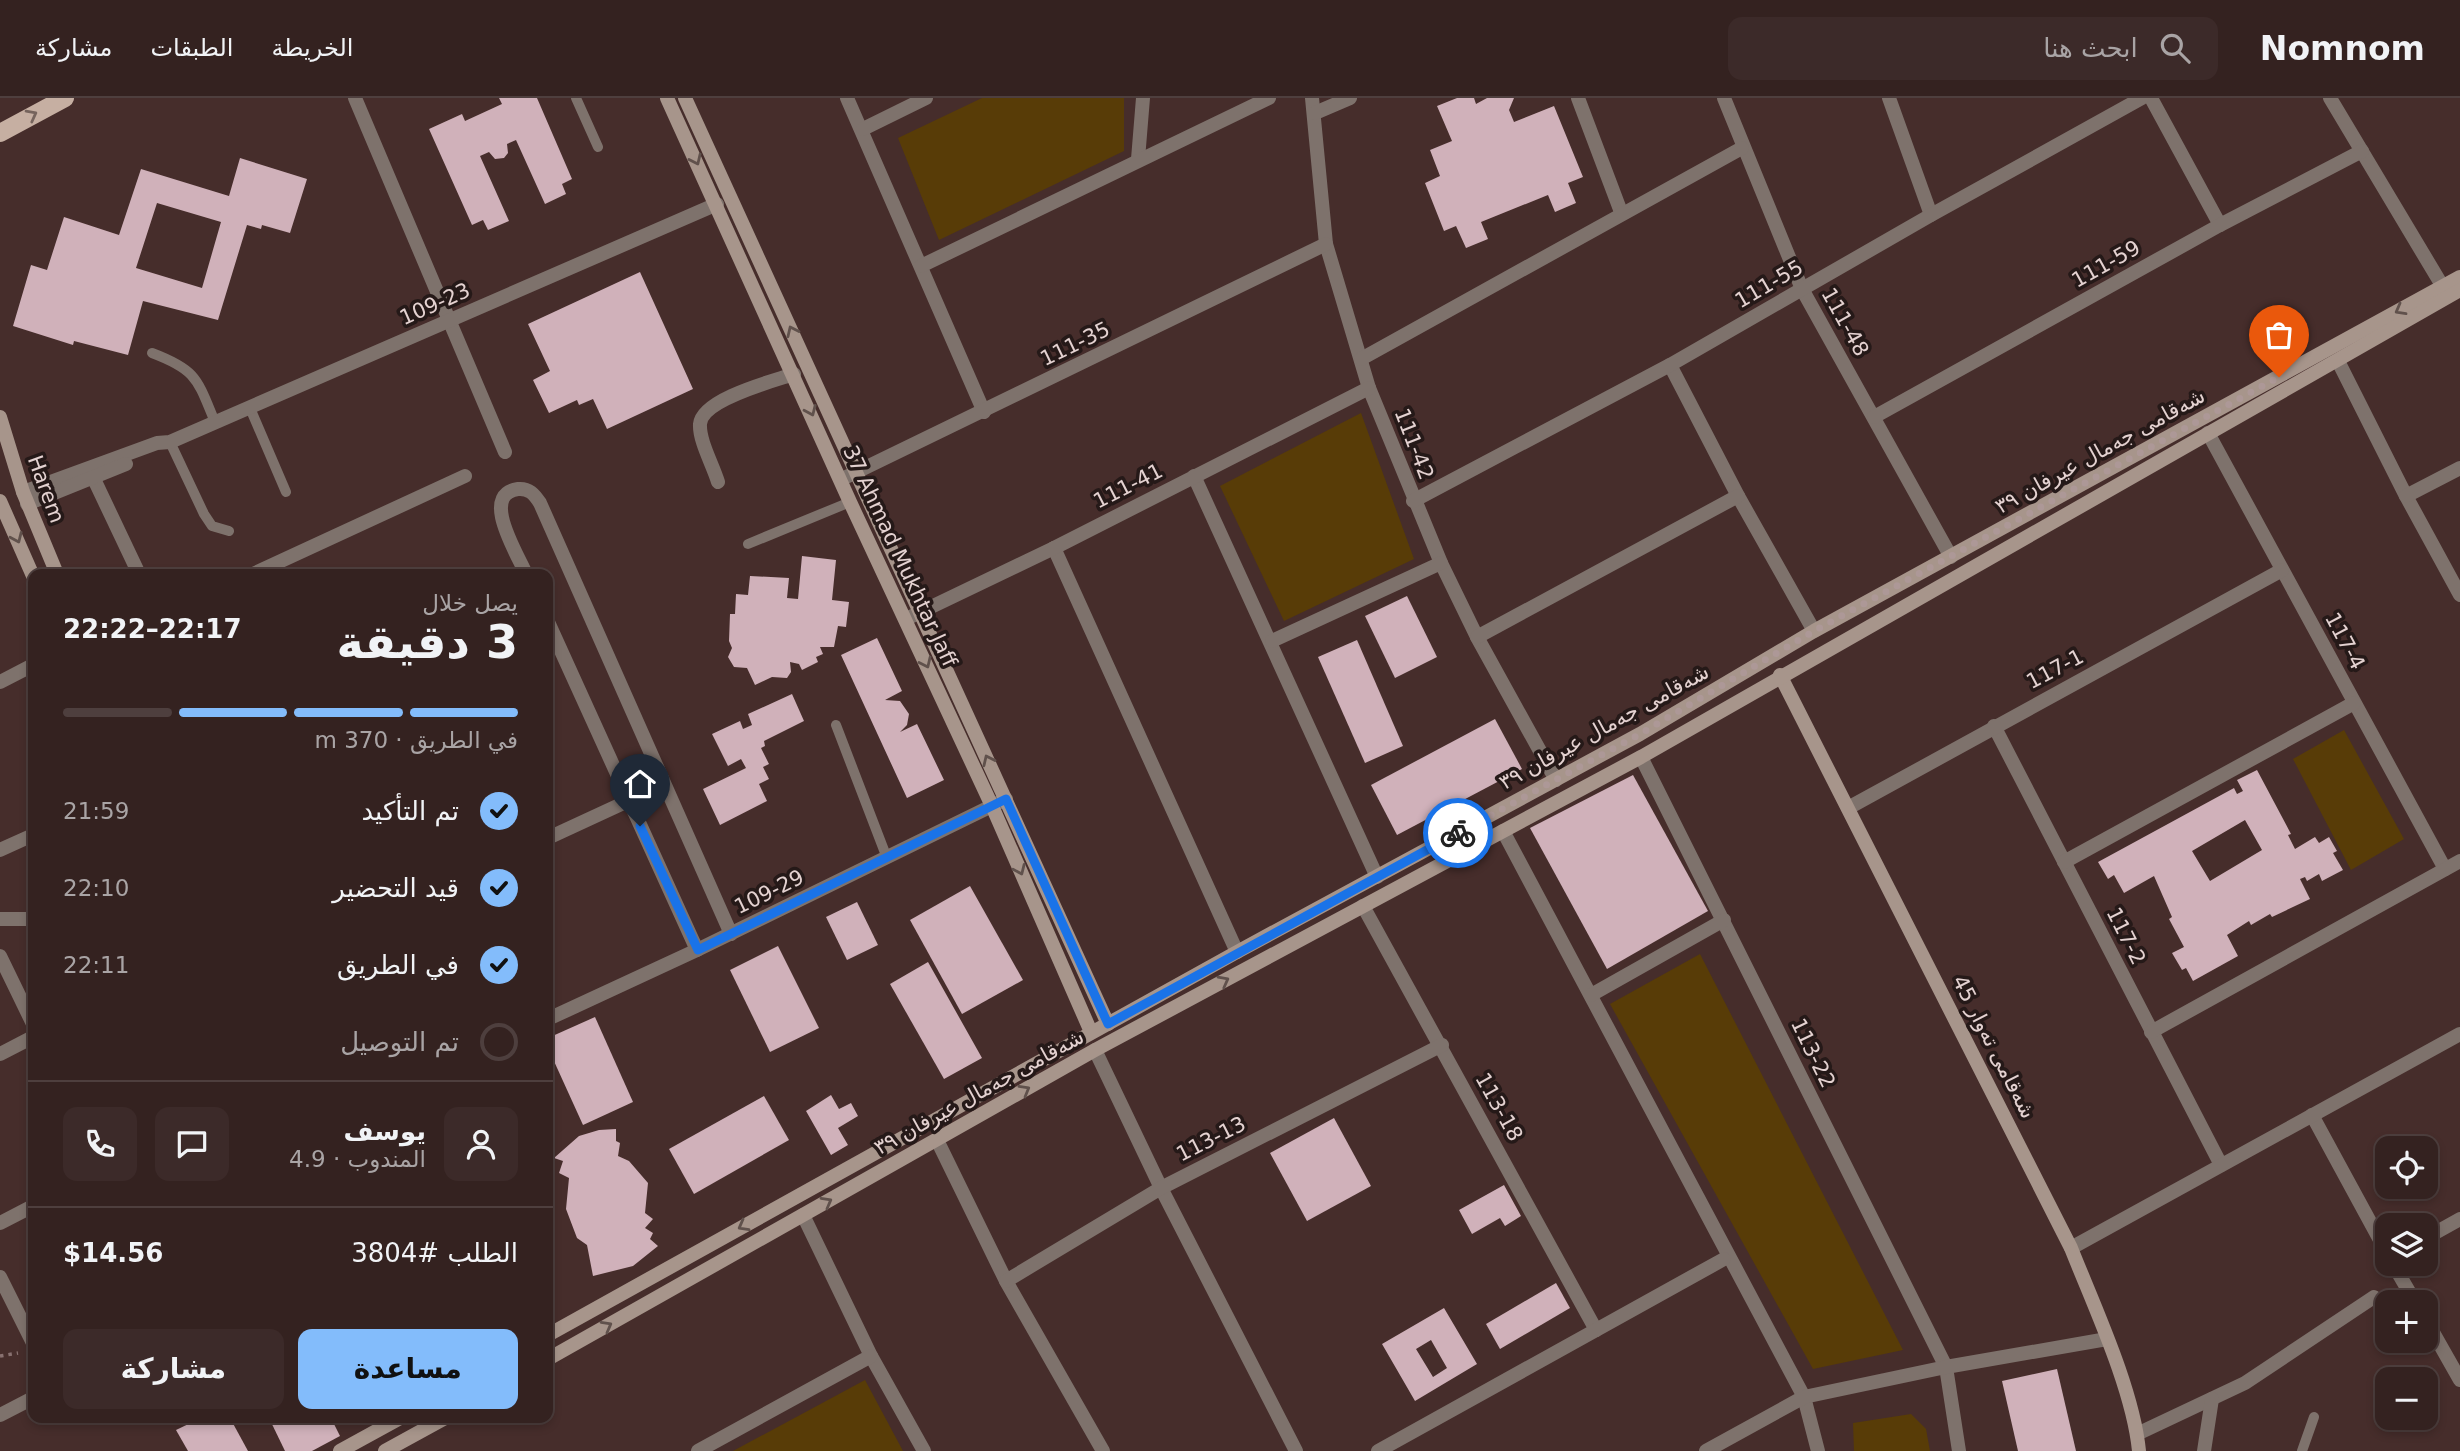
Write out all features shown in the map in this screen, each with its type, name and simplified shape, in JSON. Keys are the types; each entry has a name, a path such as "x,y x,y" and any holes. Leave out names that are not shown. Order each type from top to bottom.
{"main road":[{"path":"0,133 65,98"},
{"name":"37 Ahmad Mukhtar Jaff","path":"667,98 718,204 850,502 992,806 1091,1032"},
{"name":"37 Ahmad Mukhtar Jaff","path":"685,98 1108,1024"},
{"name":"شەقامی جەمال عیرفان ٣٩","path":"553,1332 1091,1032 1556,780 1814,631 2460,277"},
{"name":"شەقامی جەمال عیرفان ٣٩","path":"553,1356 1095,1050 1641,757 1780,675 2460,290"},
{"name":"Harem","path":"0,417 25,498 55,569"},
{"path":"25,498 1,506 30,569"},
{"name":"شەقامی تەوار 45","path":"1780,675 2071,1248 2108,1339 2137,1434 2139,1451"},
{"path":"340,1451 391,1423"},
{"path":"385,1451 432,1423"}],"street":[{"path":"355,98 505,452"},
{"path":"847,98 863,129 984,412"},
{"path":"863,129 926,98"},
{"path":"1138,159 1143,98"},
{"path":"921,265 1269,98"},
{"path":"1313,106 1350,98"},
{"path":"1578,98 1621,212"},
{"name":"111-48","path":"1724,98 1742,148 1802,289 1951,557"},
{"path":"1889,98 1931,215"},
{"name":"111-55","path":"1413,501 1670,365 2142,98"},
{"path":"2151,98 2220,225"},
{"path":"2330,98 2443,287"},
{"name":"111-42","path":"1313,106 1326,244 1369,388 1413,501 1441,563 1477,637 1556,780"},
{"path":"1361,359 1621,212 1742,148"},
{"name":"111-59","path":"1874,417 2220,225 2361,151"},
{"name":"109-23","path":"25,498 156,443 170,442 718,204"},
{"name":"111-35","path":"842,479 1326,244"},
{"path":"2338,361 2406,496 2460,595"},
{"path":"1670,365 1738,496 1814,631"},
{"path":"718,482 701,430 700,421 706,411 720,401 794,374"},
{"name":"111-41","path":"906,619 1054,548 1369,388"},
{"name":"117-4","path":"2208,433 2445,869"},
{"name":"109-23","path":"25,498 93,477 162,450 170,442"},
{"path":"2406,496 2460,468"},
{"path":"264,569 465,476"},
{"path":"1194,476 1272,641 1377,877"},
{"path":"93,477 137,569"},
{"path":"524,569 500,517 499,506 504,496 513,490 524,489 534,494 540,503 731,934"},
{"path":"1477,637 1738,496"},
{"path":"1054,548 1237,952"},
{"path":"1272,641 1441,563"},
{"name":"117-1","path":"1848,808 2282,570"},
{"path":"553,633 698,950"},
{"path":"0,682 28,668"},
{"path":"2064,862 2354,703"},
{"name":"117-2","path":"1994,726 2221,1165"},
{"name":"113-22","path":"1641,757 1946,1367 1959,1451"},
{"name":"109-29","path":"553,1017 698,950 1006,799"},
{"path":"553,836 628,801"},
{"path":"1503,831 1804,1397 1818,1451"},
{"path":"0,850 28,837"},
{"path":"2151,1032 2460,861"},
{"name":"113-18","path":"1363,906 1596,1330"},
{"path":"0,919 28,919"},
{"path":"1591,995 1724,920"},
{"path":"0,956 28,1014"},
{"path":"2071,1248 2460,1034"},
{"path":"0,1054 28,1040"},
{"name":"113-13","path":"1006,1282 1161,1188 1441,1045"},
{"path":"1095,1050 1161,1188 1296,1451"},
{"path":"2312,1115 2375,1231"},
{"path":"937,1140 1006,1282 1103,1451"},
{"path":"0,1223 28,1209"},
{"path":"803,1215 872,1356 924,1451"},
{"path":"2438,1231 2460,1219"},
{"path":"1378,1451 1724,1259"},
{"path":"0,1277 28,1342"},
{"path":"2137,1434 2245,1384 2374,1297"},
{"path":"1706,1451 1804,1397 1946,1367 2108,1339"},
{"path":"2438,1341 2460,1380"},
{"path":"698,1451 872,1356"},
{"path":"2204,1451 2212,1399"},
{"path":"0,1415 28,1401"}],"lane":[{"path":"576,98 598,147"},
{"path":"152,353 177,362 191,372 215,422"},
{"path":"250,408 286,492"},
{"path":"170,442 204,514 212,526 229,531"},
{"path":"748,544 850,502"},
{"path":"836,726 887,858"},
{"path":"2302,1451 2314,1417"}],"path":[{"path":"0,1356 28,1348"}],"shaded area":[{"path":"982,98 1124,98 1124,151 939,240 898,138"},
{"path":"1361,413 1414,559 1284,621 1220,486"},
{"path":"2344,730 2404,839 2351,870 2293,759"},
{"path":"1700,954 1903,1350 1813,1369 1610,1004"},
{"path":"865,1380 903,1451 733,1451"},
{"path":"1911,1414 1926,1429 1930,1451 1854,1451 1853,1423"}],"building":[{"path":"499,98 537,98 572,179 562,184 566,194 545,204 516,140 507,144 508,153 504,158 495,159 489,152 480,156 509,221 488,230 483,220 472,225 429,129 462,114 465,121 502,104"},
{"path":"1457,98 1474,98 1476,104 1487,98 1514,98 1509,110 1514,122 1554,106 1583,177 1568,183 1576,203 1555,212 1548,195 1481,222 1488,239 1466,248 1456,226 1444,231 1425,183 1440,176 1430,150 1452,141 1437,106"},
{"path":"240,158 307,179 290,233 262,225 261,229 247,225 218,320 143,301 128,355 74,341 73,345 13,326 31,265 47,270 64,217 119,235 141,169 229,196","holes":["157,203 221,222 202,288 136,268"]},
{"path":"640,272 693,389 607,429 593,399 579,405 577,400 549,413 533,380 550,371 528,324"},
{"path":"802,556 836,560 832,600 849,602 846,627 838,626 834,647 820,647 823,654 816,657 818,662 802,670 799,664 790,662 791,672 787,678 772,677 755,685 747,668 734,667 728,657 732,648 729,641 730,614 735,614 736,594 748,595 750,576 789,578 787,598 798,599"},
{"path":"1407,596 1437,657 1395,678 1365,616"},
{"path":"877,638 902,691 885,700 900,701 909,714 907,725 900,732 917,724 944,780 907,798 841,655"},
{"path":"1357,640 1403,746 1365,763 1318,657"},
{"path":"792,694 804,721 764,741 765,746 761,748 769,764 763,767 769,779 759,784 767,801 720,825 703,789 746,768 741,759 728,766 712,734 740,721 743,729 752,725 748,714"},
{"path":"1495,719 1522,769 1397,835 1371,785"},
{"path":"2257,770 2291,834 2288,835 2295,849 2315,837 2319,843 2329,837 2337,851 2333,853 2343,870 2322,881 2319,874 2307,881 2305,877 2300,879 2310,899 2272,917 2270,914 2251,925 2249,921 2227,935 2238,956 2193,981 2186,968 2182,970 2172,953 2184,947 2169,919 2172,917 2154,876 2124,893 2114,875 2108,879 2098,862 2234,788 2237,794 2243,791 2237,780","holes":["2245,820 2262,850 2210,881 2192,851"]},
{"path":"1633,775 1708,911 1607,969 1530,828"},
{"path":"970,886 1023,980 962,1014 910,920"},
{"path":"857,902 878,945 847,960 826,917"},
{"path":"778,946 819,1028 770,1052 730,970"},
{"path":"928,962 982,1058 944,1079 890,984"},
{"path":"595,1017 633,1102 583,1125 553,1059 553,1036"},
{"path":"831,1095 839,1109 851,1103 858,1116 838,1128 848,1145 831,1155 806,1111"},
{"path":"764,1096 789,1140 694,1194 669,1149"},
{"path":"1334,1118 1371,1186 1307,1221 1270,1153"},
{"path":"616,1129 616,1141 620,1143 618,1156 629,1161 648,1183 645,1213 653,1219 645,1228 653,1233 650,1239 658,1246 633,1266 593,1276 587,1245 577,1238 566,1209 569,1178 559,1173 563,1161 554,1158 579,1136 599,1130"},
{"path":"1504,1185 1521,1216 1505,1226 1500,1218 1472,1234 1459,1210"},
{"path":"1556,1283 1570,1308 1500,1349 1486,1324"},
{"path":"1444,1308 1477,1364 1415,1401 1382,1344","holes":["1431,1340 1447,1368 1433,1377 1416,1349"]},
{"path":"2057,1369 2076,1451 2018,1451 2002,1381"},
{"path":"191,1423 233,1423 248,1451 188,1451 176,1430"},
{"path":"271,1423 334,1423 340,1436 312,1451 285,1451"}],"way so far":[{"path":"1458,833 1640,734 1814,631 2279,377"}],"route":[{"path":"640,826 698,950 1006,799 1108,1024 1458,833"}]}
